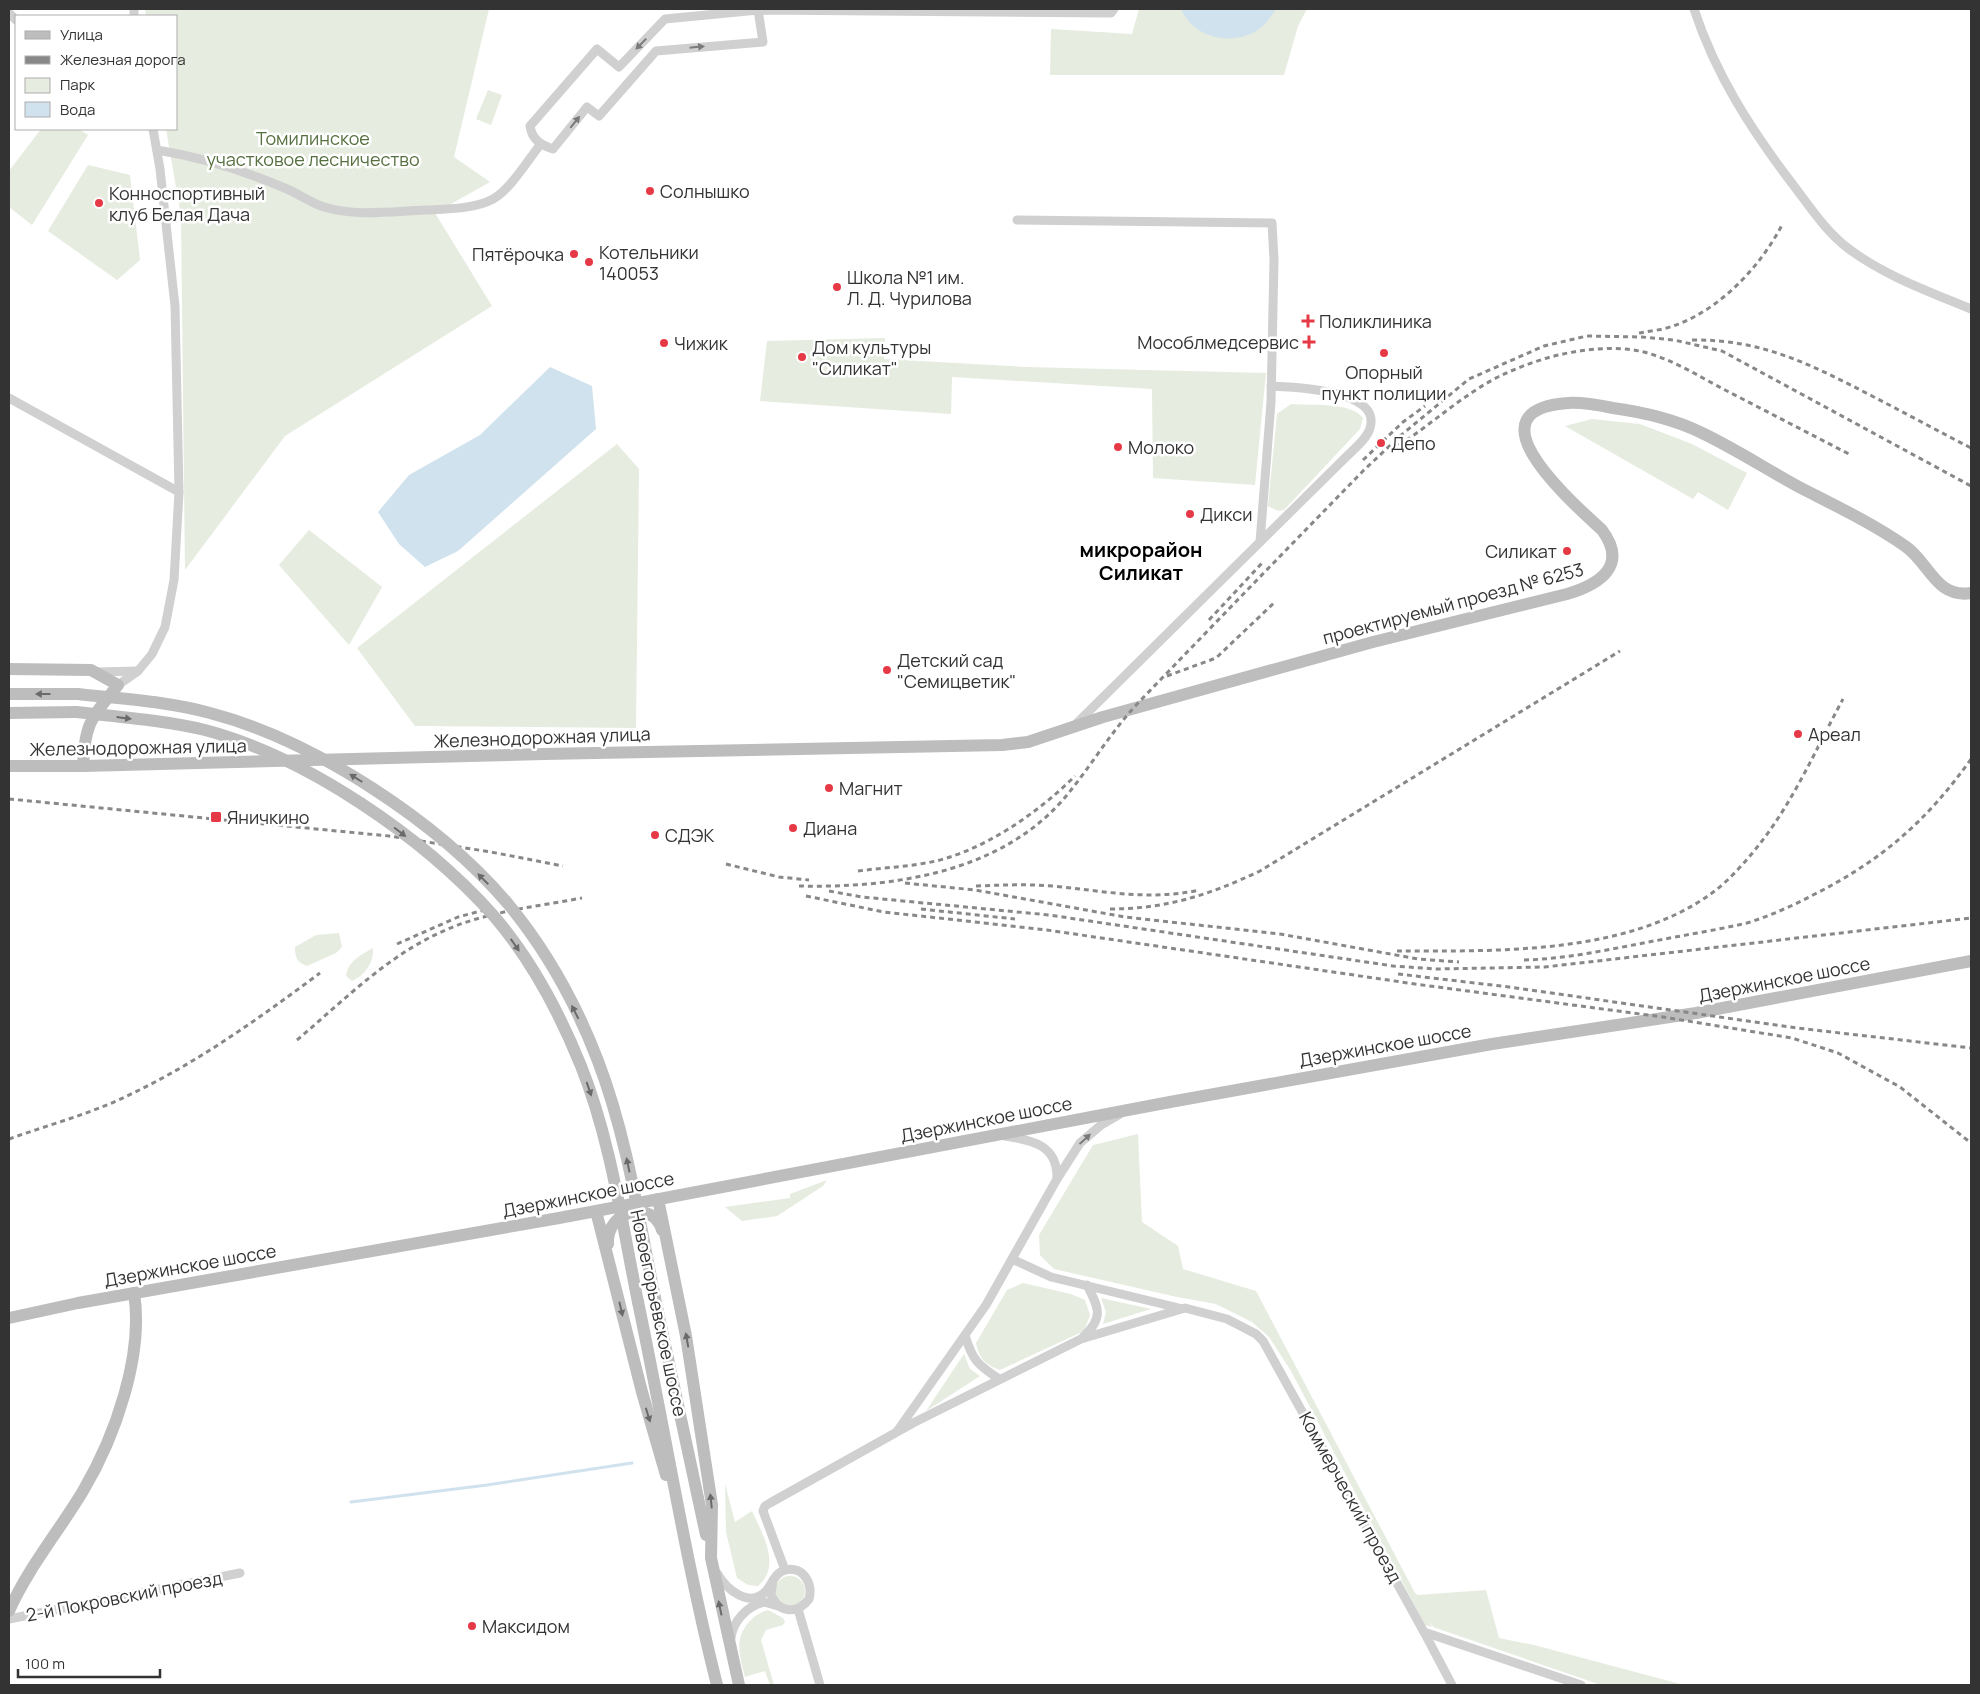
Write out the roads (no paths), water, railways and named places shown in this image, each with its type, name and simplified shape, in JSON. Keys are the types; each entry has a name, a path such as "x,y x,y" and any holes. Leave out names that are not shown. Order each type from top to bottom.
{"main road":[{"name":"проектируемый проезд № 6253","path":"1073,726 1373,642 1567,594 1598,582 1611,565 1613,552 1609,539 1548,479 1531,454 1525,438 1526,426 1531,416 1544,408 1560,404 1583,403 1627,410 1651,415 1698,431 1907,546 1942,588 1955,594 1971,593"},
{"path":"9,669 91,670 118,685 91,719 85,732 82,766"},
{"name":"Новоегорьевское шоссе","path":"9,694 78,694 164,704 210,712 285,740 336,766 398,807 456,853 508,905 544,956 597,1060 622,1138 731,1656 739,1685"},
{"name":"Новоегорьевское шоссе","path":"9,713 76,712 162,722 205,730 277,757 327,782 387,822 444,867 494,916 529,966 550,1002 581,1066 606,1150 664,1422 689,1563 717,1685"},
{"name":"Железнодорожная улица","path":"9,766 82,766 1002,745 1028,742 1054,735 1073,726"},
{"name":"Дзержинское шоссе","path":"9,1318 134,1293 658,1200 1137,1108 1492,1044 1696,1013 1971,961"},
{"path":"658,1200 690,1358 712,1505 710,1554"},
{"path":"596,1211 642,1392 671,1491 689,1563"},
{"path":"609,1261 608,1236 611,1226 617,1218 634,1212 647,1214 658,1221 669,1253"},
{"path":"9,1610 84,1490 108,1440 133,1361 138,1317 134,1293"},
{"path":"706,1685 710,1674 708,1649"}],"street":[{"path":"758,9 763,42 656,51 599,116 587,107 553,149 540,145 534,138 530,126 597,49 619,67 665,19 758,9 1111,13 1114,9"},
{"path":"1694,9 1716,66 1755,134 1829,230 1848,249 1877,267 1923,289 1971,308"},
{"path":"118,685 138,671 152,654 165,627 174,580 179,492 175,306 153,130"},
{"path":"156,150 190,155 228,167 286,189 324,207 350,211 391,212 460,207 494,199 509,185 540,145"},
{"path":"1017,220 1272,223 1274,260 1271,386 1260,542"},
{"path":"1073,726 1359,443 1371,427 1371,418 1367,410 1334,391 1271,386"},
{"path":"9,398 179,492"},
{"path":"96,672 138,671"},
{"path":"895,1433 966,1335 1080,1143 1102,1125 1137,1108"},
{"path":"998,1135 1043,1146 1054,1159 1057,1179"},
{"path":"1012,1259 1051,1278 1179,1308"},
{"path":"1081,1339 1092,1329 1098,1316 1097,1307 1086,1285"},
{"name":"Коммерческий проезд","path":"785,1570 763,1511 765,1506 895,1433 1081,1339 1179,1308 1213,1314 1227,1319 1256,1334 1263,1342 1452,1685"},
{"path":"966,1335 970,1352 976,1362 999,1379"},
{"path":"710,1554 723,1583 737,1594 746,1597 758,1596 767,1590 773,1580 785,1570 803,1574 811,1584 809,1599 798,1610 792,1611 764,1602 742,1615 732,1629 731,1656"},
{"name":"2-й Покровский проезд","path":"9,1618 240,1573"},
{"path":"773,1580 771,1595 779,1607"},
{"path":"798,1610 820,1685"},
{"path":"1424,1632 1581,1685"}],"water":[{"path":"1181,9 1276,9 1264,25 1255,32 1245,36 1223,38 1212,36 1194,26"},
{"path":"550,367 592,386 596,429 458,551 425,567 399,544 378,512 409,475 480,435"}],"waterway":[{"path":"351,1502 487,1485 632,1463"}],"railway":[{"path":"1639,333 1669,327 1690,319 1722,298 1750,271 1773,241 1782,225"},
{"path":"799,886 869,884 940,872 974,861 1005,846 1035,826 1061,802 1119,725 1140,701 1363,471 1400,436 1469,379 1544,346 1587,336 1642,337 1674,340 1722,351 1971,486"},
{"path":"1692,340 1741,344 1764,349 1807,364 1971,448"},
{"path":"1391,450 1470,394 1513,370 1544,359 1592,349 1626,349 1666,359 1849,454"},
{"path":"1363,460 1403,422 1425,406"},
{"path":"1209,620 1263,562"},
{"path":"1167,676 1216,658 1276,601"},
{"path":"1110,909 1150,906 1187,899 1205,894 1260,871 1620,651"},
{"path":"1397,951 1476,951 1560,945 1601,939 1641,928 1678,913 1712,893 1726,882 1762,841 1795,790 1843,699"},
{"path":"1524,960 1589,953 1724,928 1747,923 1789,907 1838,882 1901,837 1937,802 1971,759"},
{"path":"858,871 926,863 966,851 986,842 1025,818 1075,776"},
{"path":"9,799 389,836 491,852 563,866"},
{"path":"726,864 779,877 809,880"},
{"path":"905,883 975,890 1125,917 1280,934 1418,959 1459,962"},
{"path":"976,886 1043,885 1144,895 1162,895 1200,890"},
{"path":"829,891 862,897 1049,915 1393,966 1436,969 1545,967 1971,918"},
{"path":"806,896 884,912 1047,930 1415,984 1663,1017 1792,1038 1838,1053 1900,1087 1971,1143"},
{"path":"297,1040 382,968 419,943 439,933 491,915 582,898"},
{"path":"397,944 458,917 492,908"},
{"path":"921,909 1015,919"},
{"path":"9,1139 98,1108 153,1083 202,1055 274,1007 320,973"},
{"path":"1398,974 1509,987 1797,1028 1971,1048"}],"place":[{"name":"Солнышко","path":"650,191"},
{"name":"Конноспортивный клуб Белая Дача","path":"99,203"},
{"name":"Пятёрочка","path":"574,254"},
{"name":"Котельники 140053","path":"589,262"},
{"name":"Школа №1 им. Л. Д. Чурилова","path":"837,287"},
{"name":"Поликлиника","path":"1308,321"},
{"name":"Мособлмедсервис","path":"1309,342"},
{"name":"Чижик","path":"664,343"},
{"name":"Опорный пункт полиции","path":"1384,353"},
{"name":"Дом культуры \"Силикат\"","path":"802,357"},
{"name":"Депо","path":"1381,443"},
{"name":"Молоко","path":"1118,447"},
{"name":"Дикси","path":"1190,514"},
{"name":"Силикат","path":"1567,551"},
{"name":"Детский сад \"Семицветик\"","path":"887,670"},
{"name":"Ареал","path":"1798,734"},
{"name":"Магнит","path":"829,788"},
{"name":"Яничкино","path":"216,817"},
{"name":"Диана","path":"793,828"},
{"name":"СДЭК","path":"655,835"},
{"name":"Максидом","path":"472,1626"}],"district":[{"name":"микрорайон Силикат","path":"1141,560"}],"park label":[{"name":"Томилинское участковое лесничество","path":"313,148"}]}
